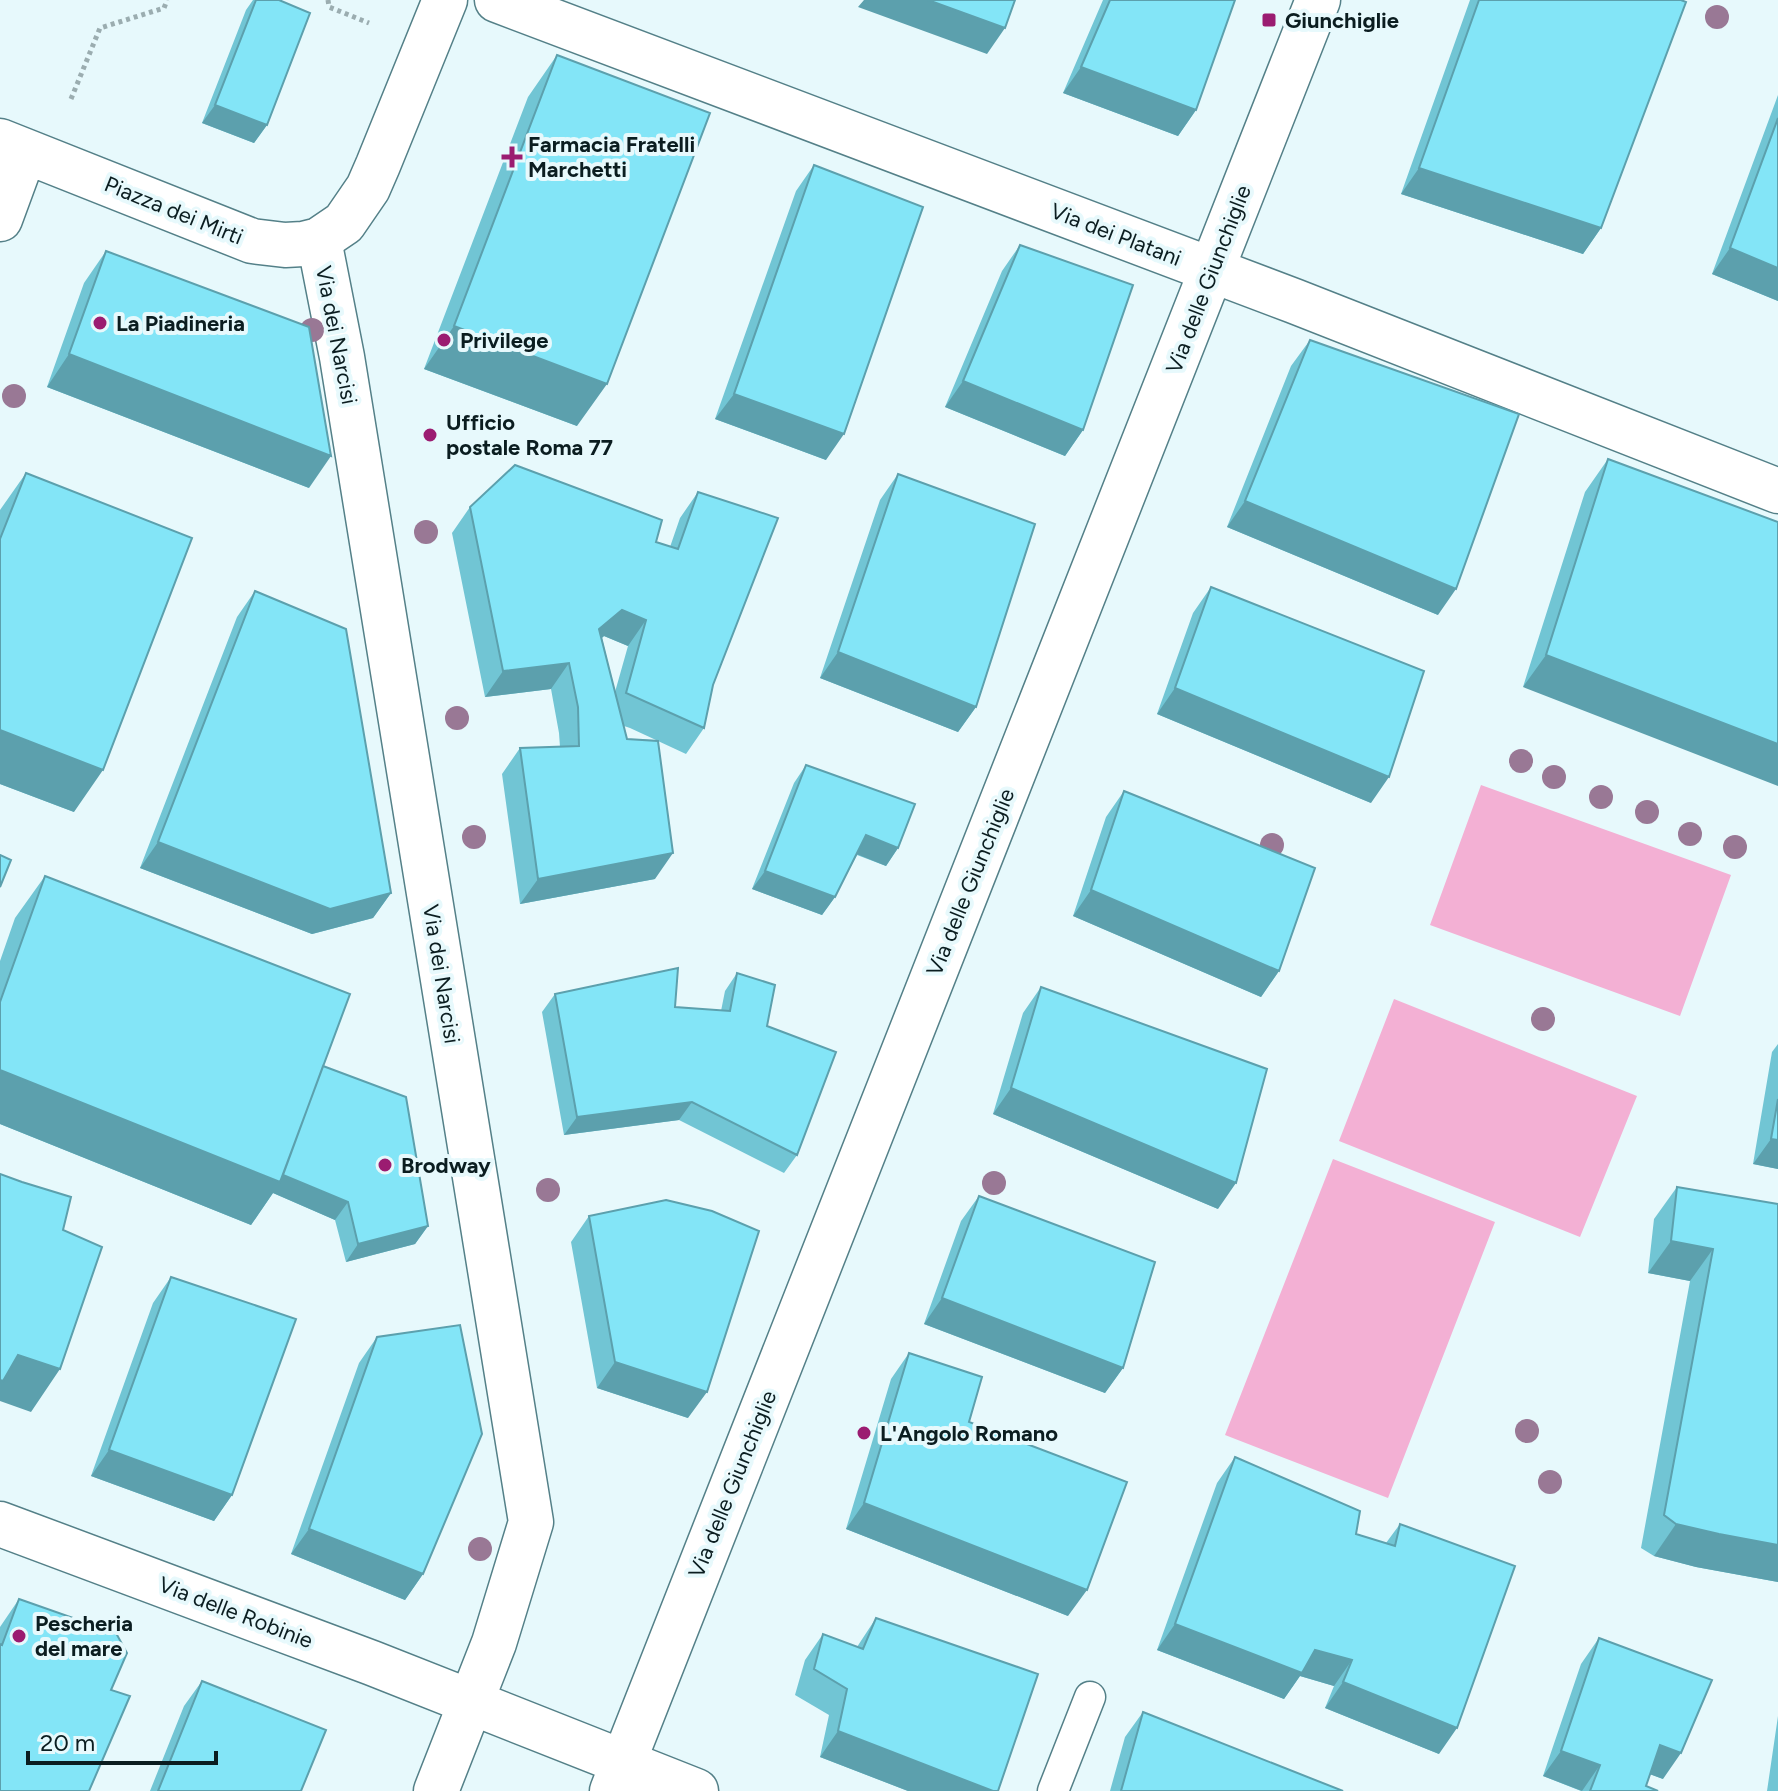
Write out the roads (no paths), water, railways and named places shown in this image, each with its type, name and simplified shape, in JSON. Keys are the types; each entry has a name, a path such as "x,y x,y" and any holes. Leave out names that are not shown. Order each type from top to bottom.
{"street":[{"path":"319,240 344,223 368,188 445,0"},
{"name":"Via dei Platani","path":"497,0 1211,271 1778,491"},
{"name":"Via delle Giunchiglie","path":"617,1777 1318,0"},
{"path":"0,219 12,146"},
{"name":"Piazza dei Mirti","path":"12,146 252,241 285,245 319,240"},
{"name":"Via dei Narcisi","path":"319,240 342,357 531,1522 494,1643 436,1791"},
{"name":"Via delle Robinie","path":"0,1524 470,1702 617,1777"},
{"path":"617,1777 696,1791"}],"lane":[{"path":"1053,1791 1090,1697"}],"place":[{"name":"Giunchiglie","path":"1269,20"},
{"name":"Farmacia Fratelli Marchetti","path":"512,157"},
{"name":"La Piadineria","path":"100,323"},
{"name":"Privilege","path":"444,340"},
{"name":"Ufficio postale Roma 77","path":"430,435"},
{"name":"Brodway","path":"385,1165"},
{"name":"L'Angolo Romano","path":"864,1433"},
{"name":"Pescheria del mare","path":"19,1636"}]}
